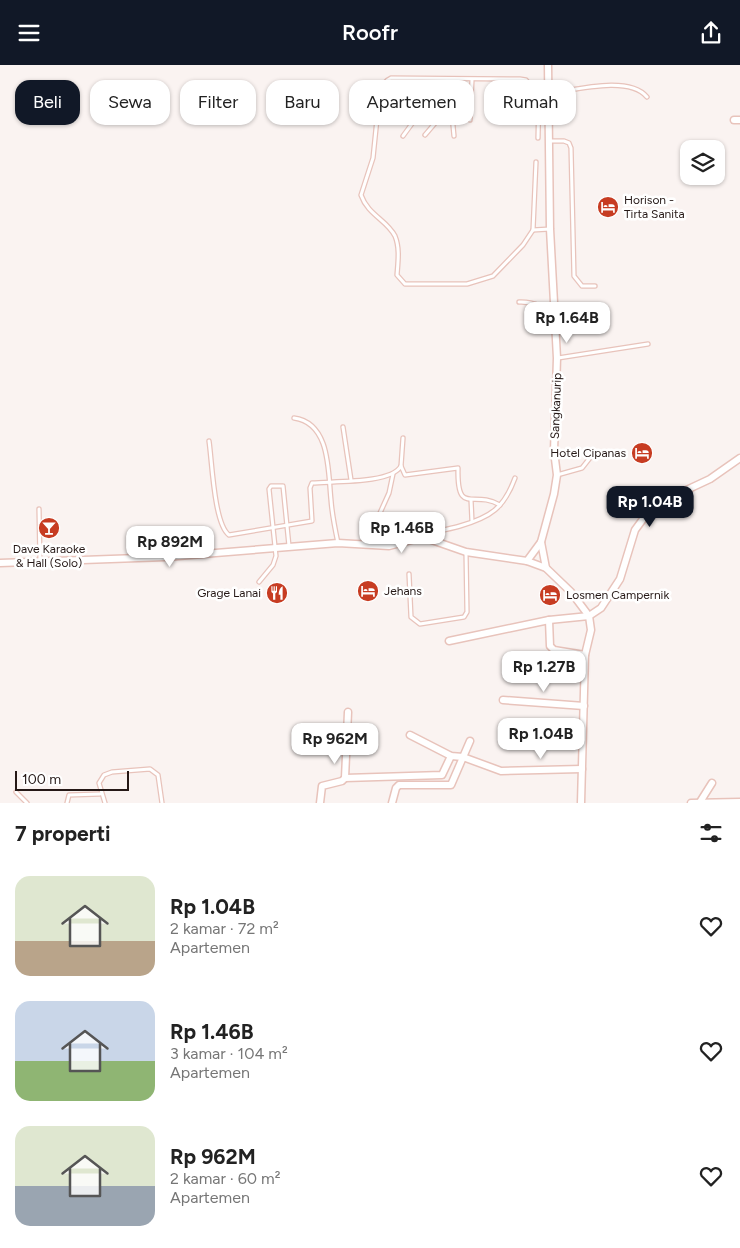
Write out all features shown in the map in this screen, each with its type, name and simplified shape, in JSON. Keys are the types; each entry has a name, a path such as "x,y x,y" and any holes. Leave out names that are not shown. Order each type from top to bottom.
{"street":[{"name":"Sangkanurip","path":"548,65 549,80"},
{"name":"Sangkanurip","path":"527,561 541,542 557,475 554,451 557,358 550,229 549,125"},
{"path":"448,641 549,620 589,616 601,608 620,579 635,530 646,515 663,501 710,479 740,458"},
{"path":"0,563 166,557 338,543 389,546 423,537 466,552 527,561 546,567 571,592 589,616 591,637 585,655 581,803"},
{"path":"541,542 546,567"},
{"path":"549,620 550,646 554,650 585,655"},
{"path":"503,700 584,706"},
{"path":"320,803 322,786 342,781 344,777 348,713"},
{"path":"410,735 451,756 463,757 501,771 582,769"},
{"path":"392,803 396,788 399,785 451,785 470,741"},
{"path":"344,777 442,775 451,756"},
{"path":"700,802 712,783"},
{"path":"691,803 740,802"}],"lane":[{"path":"387,80 472,80"},
{"path":"576,88 615,86 632,88 642,91 647,97"},
{"path":"378,125 373,158 361,195 369,211 396,238 398,252 397,275 399,280 405,284 467,283 492,276 523,245 533,230 536,162"},
{"path":"403,136 411,125"},
{"path":"425,135 434,125"},
{"path":"453,125 454,136"},
{"path":"538,125 538,138"},
{"path":"549,141 564,141 569,143 571,148 574,276 582,286 595,286"},
{"path":"533,230 550,229"},
{"path":"519,302 535,302 545,308 555,309"},
{"path":"557,358 648,344"},
{"path":"294,418 301,419 319,433 326,453 338,543"},
{"path":"343,427 351,480"},
{"path":"210,441 218,512 224,531 229,535 312,521 310,485 329,481 383,477 398,472 401,465 402,438"},
{"path":"557,475 582,468 593,454"},
{"path":"401,465 405,475 458,468 458,486 461,495 471,500 486,499 500,505"},
{"path":"366,544 389,493 393,474"},
{"path":"423,537 435,530 472,521 490,514 508,497 515,478"},
{"path":"259,582 275,560 271,486 280,485 283,487 289,546"},
{"path":"471,500 472,521"},
{"path":"39,509 40,561"},
{"path":"409,574 411,617 414,621 420,624 464,617 467,612 466,552"},
{"path":"105,803 100,794 99,783 104,775 112,772 150,769 158,775 162,803"},
{"path":"16,792 27,803"},
{"path":"67,803 69,795 100,794"}],"place":[{"name":"Horison - Tirta Sanita","path":"608,207"},
{"name":"Hotel Cipanas","path":"642,453"},
{"name":"Dave Karaoke & Hall (Solo)","path":"49,528"},
{"name":"Jehans","path":"368,591"},
{"name":"Grage Lanai","path":"277,593"},
{"name":"Losmen Campernik","path":"550,595"}]}
